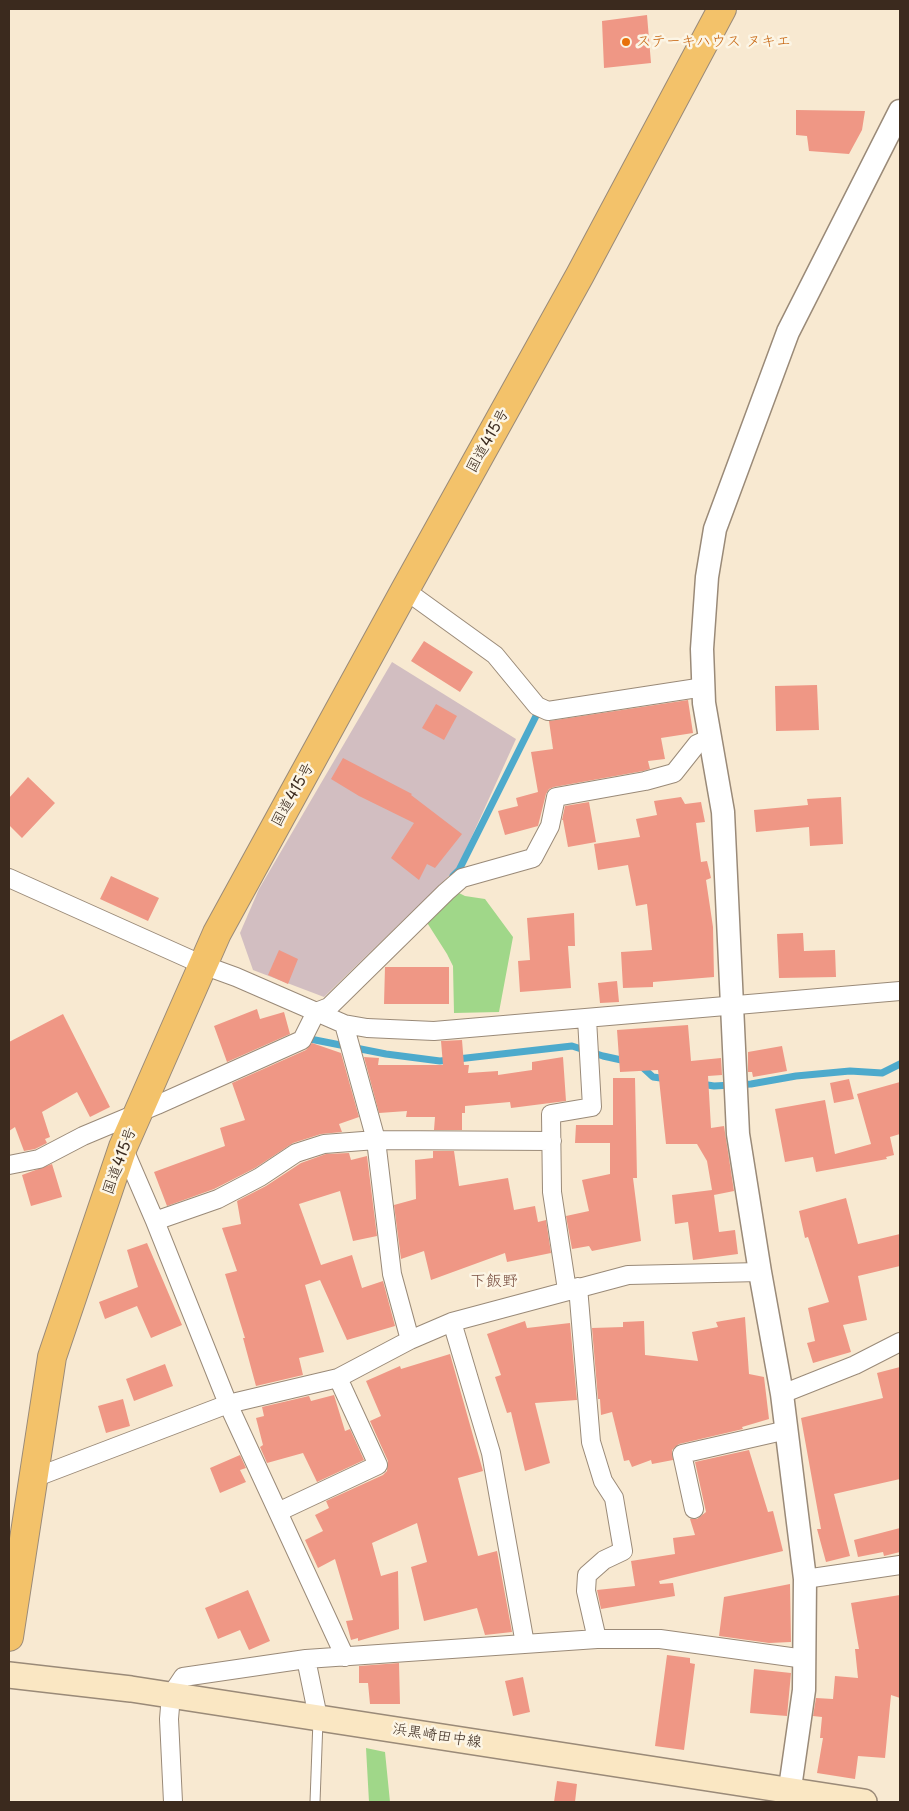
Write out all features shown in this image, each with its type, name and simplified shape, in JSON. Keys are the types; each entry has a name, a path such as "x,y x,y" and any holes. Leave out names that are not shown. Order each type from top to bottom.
{"highway":[{"name":"国道415号","path":"9,1637 52,1357 123,1147 222,925 580,275 722,9"}],"main road":[{"name":"浜黒崎田中線","path":"9,1675 132,1689 318,1717 790,1796 864,1802"}],"street":[{"path":"790,1796 804,1690 805,1579 782,1394 738,1134 723,812 704,702 702,649 707,577 715,529 788,332 900,111"},
{"path":"405,590 495,655 537,706 548,710 704,687"},
{"path":"9,1165 39,1159 83,1136 302,1040 316,1012 329,1007 462,878 533,858 550,826 556,797 645,781 674,773 697,744 711,738"},
{"path":"9,878 203,965 236,977 344,1024 367,1028 434,1031 900,991"},
{"path":"587,1019 592,1107 551,1114 552,1192 573,1289 592,1442 603,1481 614,1498 623,1551 604,1560 587,1574 586,1590 597,1640"},
{"path":"344,1024 376,1140 392,1274 410,1340"},
{"path":"155,1221 218,1199 260,1177 296,1153 324,1144 376,1140 552,1141"},
{"path":"123,1147 155,1221 228,1404 345,1657"},
{"path":"34,1478 228,1404 338,1378 410,1340 452,1322 628,1275 760,1272"},
{"path":"452,1322 492,1453 525,1644"},
{"path":"782,1394 855,1365 900,1342"},
{"path":"278,1512 378,1464 338,1378"},
{"path":"694,1508 682,1454 787,1430"},
{"path":"805,1579 900,1565"},
{"path":"173,1802 169,1719 171,1695 183,1676 306,1659 597,1640 660,1639 805,1659"},
{"path":"306,1659 318,1717"}],"lane":[{"path":"315,1802 318,1717"}],"shaded area":[{"path":"392,662 516,739 458,867 324,997 253,970 240,933 259,889"}],"green space":[{"path":"453,890 465,896 485,899 513,937 499,1012 454,1013 453,966 426,921"},
{"path":"366,1748 385,1752 390,1802 369,1802"}],"building":[{"name":"ステーキハウス ヌキエ","path":"647,15 651,63 604,68 602,21"},
{"path":"796,110 865,111 862,130 849,154 809,151 807,136 796,135"},
{"path":"424,641 473,672 460,692 411,661"},
{"path":"817,685 819,730 776,731 775,686"},
{"path":"688,700 693,733 661,738 665,759 648,761 650,769 643,771 549,789 538,826 505,835 498,811 518,806 516,798 538,792 531,752 553,749 549,721"},
{"path":"436,704 457,716 444,740 422,728"},
{"path":"343,758 412,794 462,834 435,868 427,864 419,880 391,858 414,823 359,796 331,779"},
{"path":"28,777 55,803 22,838 9,825 9,798"},
{"path":"681,797 685,804 701,802 705,822 696,823 701,862 707,861 711,878 706,880 713,927 714,977 653,982 653,987 623,988 621,952 652,950 647,904 636,906 628,865 598,870 594,844 640,837 636,819 657,815 654,801"},
{"path":"841,797 843,844 810,846 809,827 756,832 754,810 808,805 807,799"},
{"path":"589,802 596,842 568,847 562,820 565,806"},
{"path":"111,876 159,898 148,921 100,899"},
{"path":"574,913 575,946 568,946 571,988 520,992 518,961 530,960 527,918"},
{"path":"803,933 804,951 835,950 836,977 779,978 777,934"},
{"path":"279,950 298,959 288,984 268,975"},
{"path":"385,967 449,967 449,1004 384,1004"},
{"path":"617,981 619,1002 600,1003 598,983"},
{"path":"257,1009 260,1019 284,1012 290,1034 227,1062 214,1026"},
{"path":"63,1014 110,1107 90,1117 77,1092 42,1112 50,1137 45,1139 47,1143 35,1149 24,1151 15,1127 9,1131 9,1042"},
{"path":"688,1025 691,1061 721,1058 722,1075 708,1076 711,1128 724,1126 734,1191 714,1195 719,1232 735,1230 738,1254 693,1260 688,1222 675,1224 672,1195 712,1190 707,1161 697,1144 666,1144 658,1070 620,1072 617,1030"},
{"path":"462,1040 464,1065 469,1065 468,1073 498,1071 498,1075 532,1070 532,1062 563,1057 566,1101 511,1108 510,1102 465,1106 465,1113 462,1113 462,1130 434,1130 435,1117 406,1117 407,1111 379,1113 364,1057 379,1058 378,1065 443,1065 441,1041"},
{"path":"312,1043 341,1053 359,1117 339,1124 342,1132 321,1134 293,1143 255,1168 214,1189 167,1206 154,1172 225,1146 220,1128 245,1120 232,1083 306,1050"},
{"path":"782,1046 787,1071 753,1077 752,1072 748,1072 748,1052"},
{"path":"613,1078 635,1078 637,1178 633,1178 641,1241 592,1251 589,1246 572,1249 566,1216 589,1211 582,1180 610,1174 610,1143 575,1143 576,1125 613,1125"},
{"path":"849,1079 854,1099 834,1103 830,1083"},
{"path":"900,1082 900,1134 890,1137 894,1155 886,1157 887,1159 816,1172 813,1157 785,1162 775,1109 825,1100 835,1154 871,1144 857,1094"},
{"path":"433,1151 454,1151 459,1186 508,1178 514,1210 535,1206 538,1222 546,1220 551,1253 507,1262 505,1253 431,1280 424,1251 401,1259 394,1205 416,1199 415,1160 433,1158"},
{"path":"349,1153 351,1160 367,1156 377,1236 353,1241 340,1191 299,1204 321,1265 352,1255 362,1288 383,1281 395,1326 347,1340 320,1280 305,1285 324,1352 299,1358 303,1375 256,1386 243,1338 245,1338 225,1274 237,1271 222,1228 241,1224 237,1201 266,1186 301,1163 326,1154"},
{"path":"52,1164 62,1197 31,1206 22,1175"},
{"path":"846,1198 858,1244 900,1234 900,1266 858,1276 867,1320 843,1325 851,1352 813,1363 807,1343 815,1341 808,1308 829,1302 808,1237 805,1238 799,1211"},
{"path":"147,1243 182,1325 151,1338 137,1306 105,1319 99,1302 138,1287 127,1250"},
{"path":"745,1317 749,1374 764,1377 769,1419 742,1427 743,1429 679,1444 672,1450 673,1460 652,1464 651,1460 632,1467 629,1460 624,1461 612,1412 601,1415 592,1328 623,1327 623,1322 644,1321 645,1355 698,1361 692,1332 718,1327 716,1322"},
{"path":"525,1321 527,1328 570,1323 577,1400 535,1403 550,1463 525,1471 511,1412 507,1413 495,1377 501,1375 487,1334"},
{"path":"450,1354 483,1471 458,1478 478,1556 497,1551 512,1632 485,1635 477,1608 424,1621 411,1567 427,1562 417,1523 372,1543 381,1576 398,1571 399,1629 358,1641 358,1638 351,1640 346,1621 353,1620 335,1559 318,1568 305,1540 323,1531 315,1515 329,1508 326,1501 383,1475 387,1471 388,1461 370,1421 381,1416 366,1381 400,1366 401,1369"},
{"path":"165,1364 173,1386 134,1401 126,1379"},
{"path":"900,1367 900,1479 834,1494 850,1556 826,1562 817,1529 821,1529 801,1418 883,1398 877,1373"},
{"path":"334,1395 345,1431 350,1429 364,1460 317,1482 303,1453 267,1463 260,1447 263,1445 256,1418 264,1416 262,1407 309,1396 311,1401"},
{"path":"123,1399 130,1426 106,1433 98,1406"},
{"path":"749,1450 768,1512 773,1511 783,1551 659,1581 660,1584 673,1583 675,1596 601,1609 597,1590 635,1586 631,1561 675,1554 673,1538 695,1535 690,1519 697,1519 706,1512 695,1462"},
{"path":"240,1455 246,1468 240,1470 246,1482 220,1493 210,1468"},
{"path":"900,1528 900,1552 884,1556 883,1552 858,1557 854,1540"},
{"path":"790,1584 791,1642 769,1643 719,1636 724,1597"},
{"path":"248,1590 270,1641 249,1650 240,1630 218,1639 205,1608"},
{"path":"900,1595 900,1698 891,1695 885,1758 858,1756 855,1779 817,1773 823,1738 820,1738 822,1717 813,1716 816,1698 833,1699 835,1676 858,1678 855,1649 859,1649 851,1603"},
{"path":"667,1655 690,1658 690,1663 695,1664 684,1750 655,1746"},
{"path":"399,1663 400,1704 370,1704 368,1683 359,1683 359,1666"},
{"path":"754,1669 791,1673 787,1716 750,1713"},
{"path":"523,1677 530,1712 513,1716 505,1681"},
{"path":"557,1781 577,1784 575,1802 554,1802"}],"waterway":[{"path":"453,876 459,870 536,716"},
{"path":"305,1038 386,1054 440,1061 572,1046 626,1061"},
{"path":"701,1084 714,1086 751,1084 796,1076 850,1071 882,1073 900,1064"},
{"path":"641,1066 653,1077 668,1079"}],"place":[{"name":"ステーキハウス ヌキエ","path":"626,42"}],"district":[{"name":"下飯野","path":"494,1282"}]}
